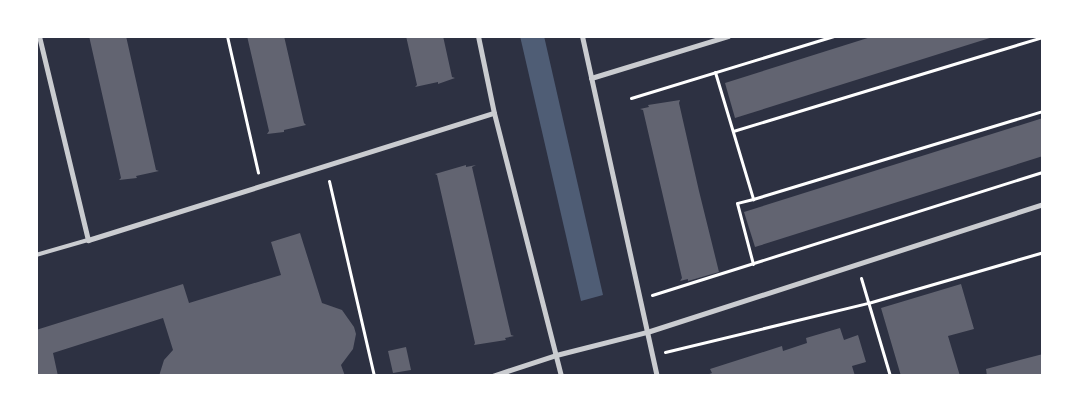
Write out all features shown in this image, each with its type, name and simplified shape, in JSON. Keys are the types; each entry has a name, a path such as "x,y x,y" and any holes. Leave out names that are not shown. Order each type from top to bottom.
{"street":[{"path":"40,36 88,240 494,113"},
{"path":"478,36 494,113 561,376"},
{"path":"582,36 657,376"},
{"path":"591,78 728,36"},
{"path":"492,376 556,354 647,332 1043,204"}],"lane":[{"path":"36,255 88,240"}],"path":[{"path":"227,36 260,186"},
{"path":"631,98 834,36"},
{"path":"733,131 1043,37"},
{"path":"715,72 753,199"},
{"path":"753,264 738,203 1043,110"},
{"path":"325,165 374,376"},
{"path":"640,298 1043,172"},
{"path":"653,356 868,304 1043,252"},
{"path":"856,263 890,376"}],"water":[{"path":"520,36 544,36 603,295 581,301"}],"building":[{"path":"89,36 126,36 156,170 159,171 136,176 137,178 119,180 121,178"},
{"path":"247,36 284,36 306,125 284,130 284,132 267,134 269,131"},
{"path":"406,36 443,36 452,77 455,78 438,84 438,82 415,87 417,85"},
{"path":"874,36 993,37 735,118 725,83"},
{"path":"680,100 679,103 719,272 688,281 688,279 680,281 682,278 643,110 640,109 649,107 648,105"},
{"path":"1043,118 1043,156 755,247 744,212"},
{"path":"466,165 466,167 476,165 472,167 511,335 514,336 505,338 506,340 474,345 437,175 435,174"},
{"path":"300,233 322,303 342,310 354,327 356,334 353,349 341,365 345,376 159,376 164,360 173,350 163,318 53,353 58,376 36,376 36,330 183,284 189,303 281,275 271,242"},
{"path":"961,284 974,329 948,336 960,376 901,376 881,308"},
{"path":"840,328 844,340 858,335 866,362 852,366 855,376 704,376 712,373 710,369 782,346 783,351 807,343 806,338"},
{"path":"406,347 411,370 393,373 388,351"},
{"path":"1043,354 1043,376 987,376 986,369"}]}
